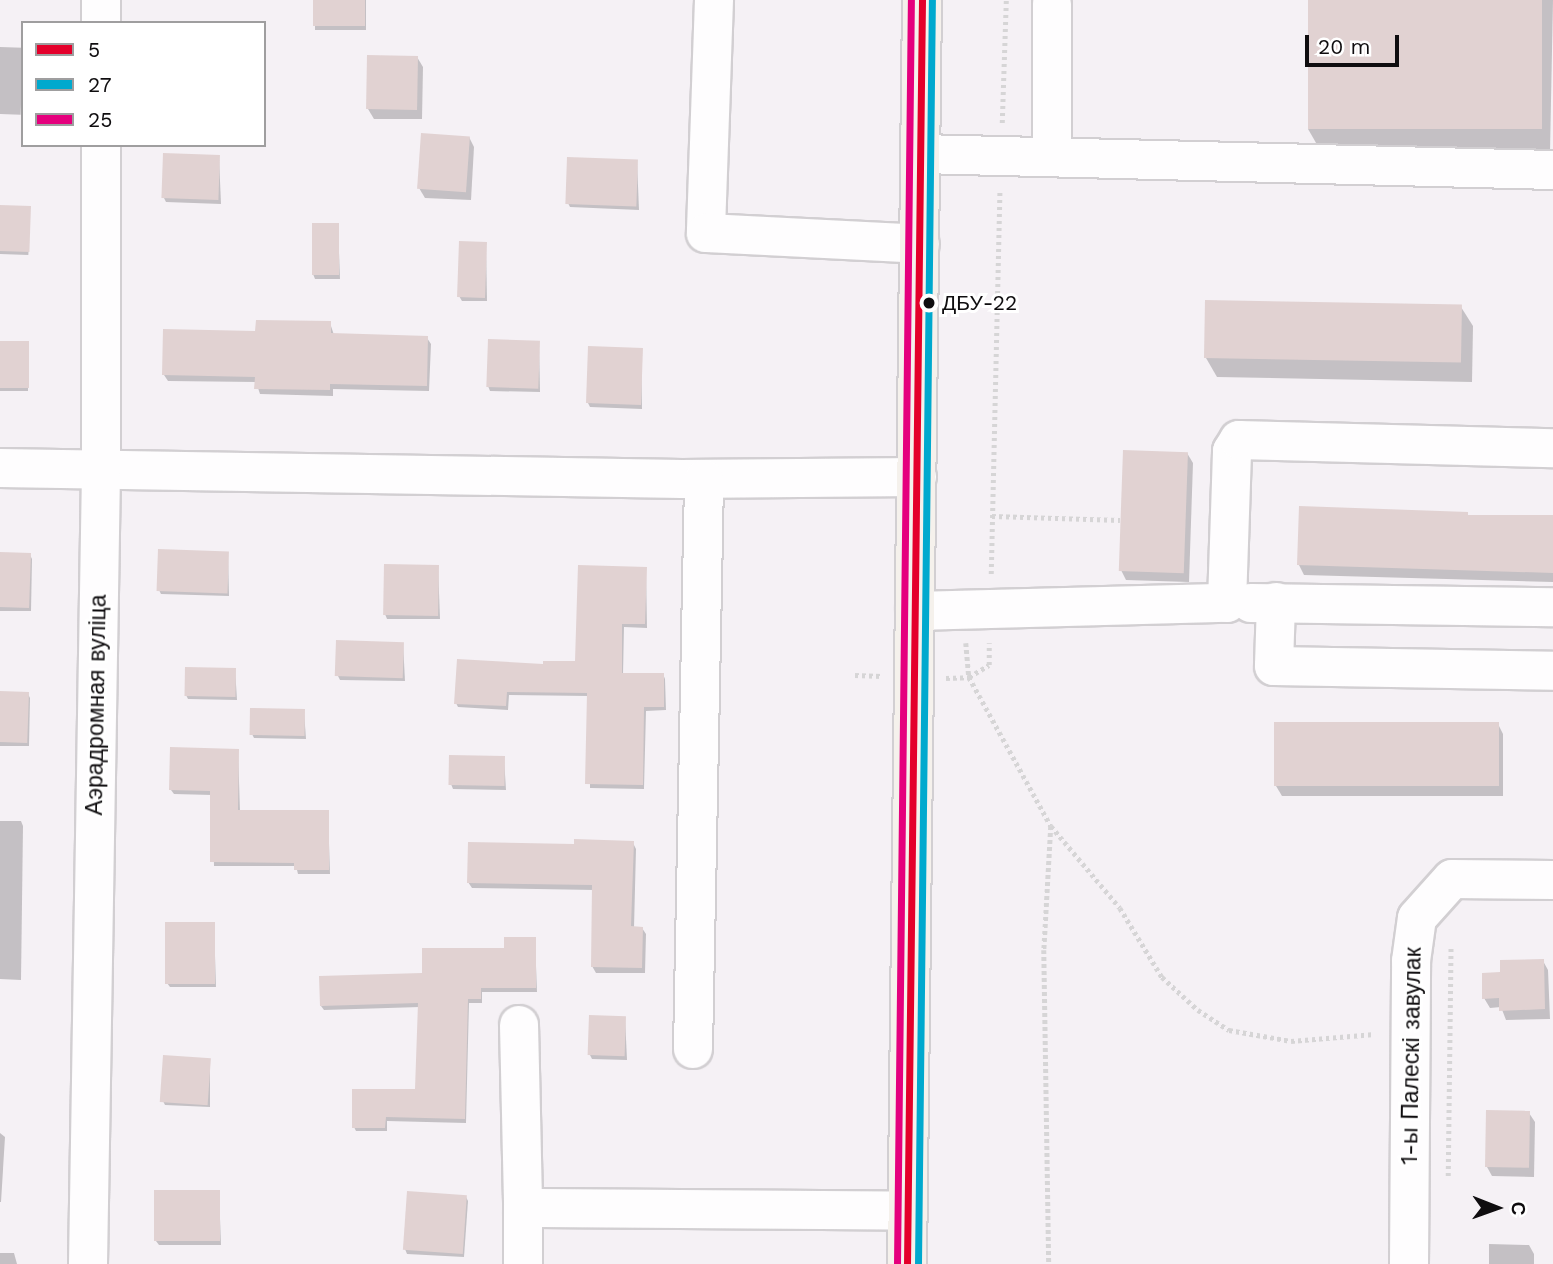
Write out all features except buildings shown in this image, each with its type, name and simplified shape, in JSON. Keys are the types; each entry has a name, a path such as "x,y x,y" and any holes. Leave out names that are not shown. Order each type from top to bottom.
{"main road":[{"path":"907,1264 922,0"}],"street":[{"path":"101,0 101,21"},
{"path":"715,0 706,233 919,244"},
{"path":"1052,4 1052,157"},
{"name":"Аэрадромная вуліца","path":"88,1264 101,471 101,147"},
{"path":"920,154 1553,170"},
{"path":"1227,603 1232,452 1239,440 1553,447"},
{"path":"0,468 704,479 916,477"},
{"path":"692,1049 704,479"},
{"path":"915,611 1227,603 1553,607"},
{"path":"1276,603 1274,666 1553,671"},
{"name":"1-ы Палескі завулак","path":"1409,1264 1412,961 1418,918 1452,879 1553,880"},
{"path":"520,1025 523,1264"},
{"path":"523,1208 907,1211"}],"path":[{"path":"998,270 992,516 976,610 969,677 1051,826 1120,908 1162,977 1198,1010 1229,1030 1291,1041 1411,1031"},
{"path":"992,516 1120,520"},
{"path":"1049,1264 1044,950 1051,826"},
{"path":"1448,1182 1451,934"}],"transit line":[{"name":"25","path":"897,1264 911,0"},
{"name":"5","path":"907,1264 922,0"},
{"name":"27","path":"918,1264 932,0"}],"place":[{"name":"ДБУ-22","path":"929,303"}]}
